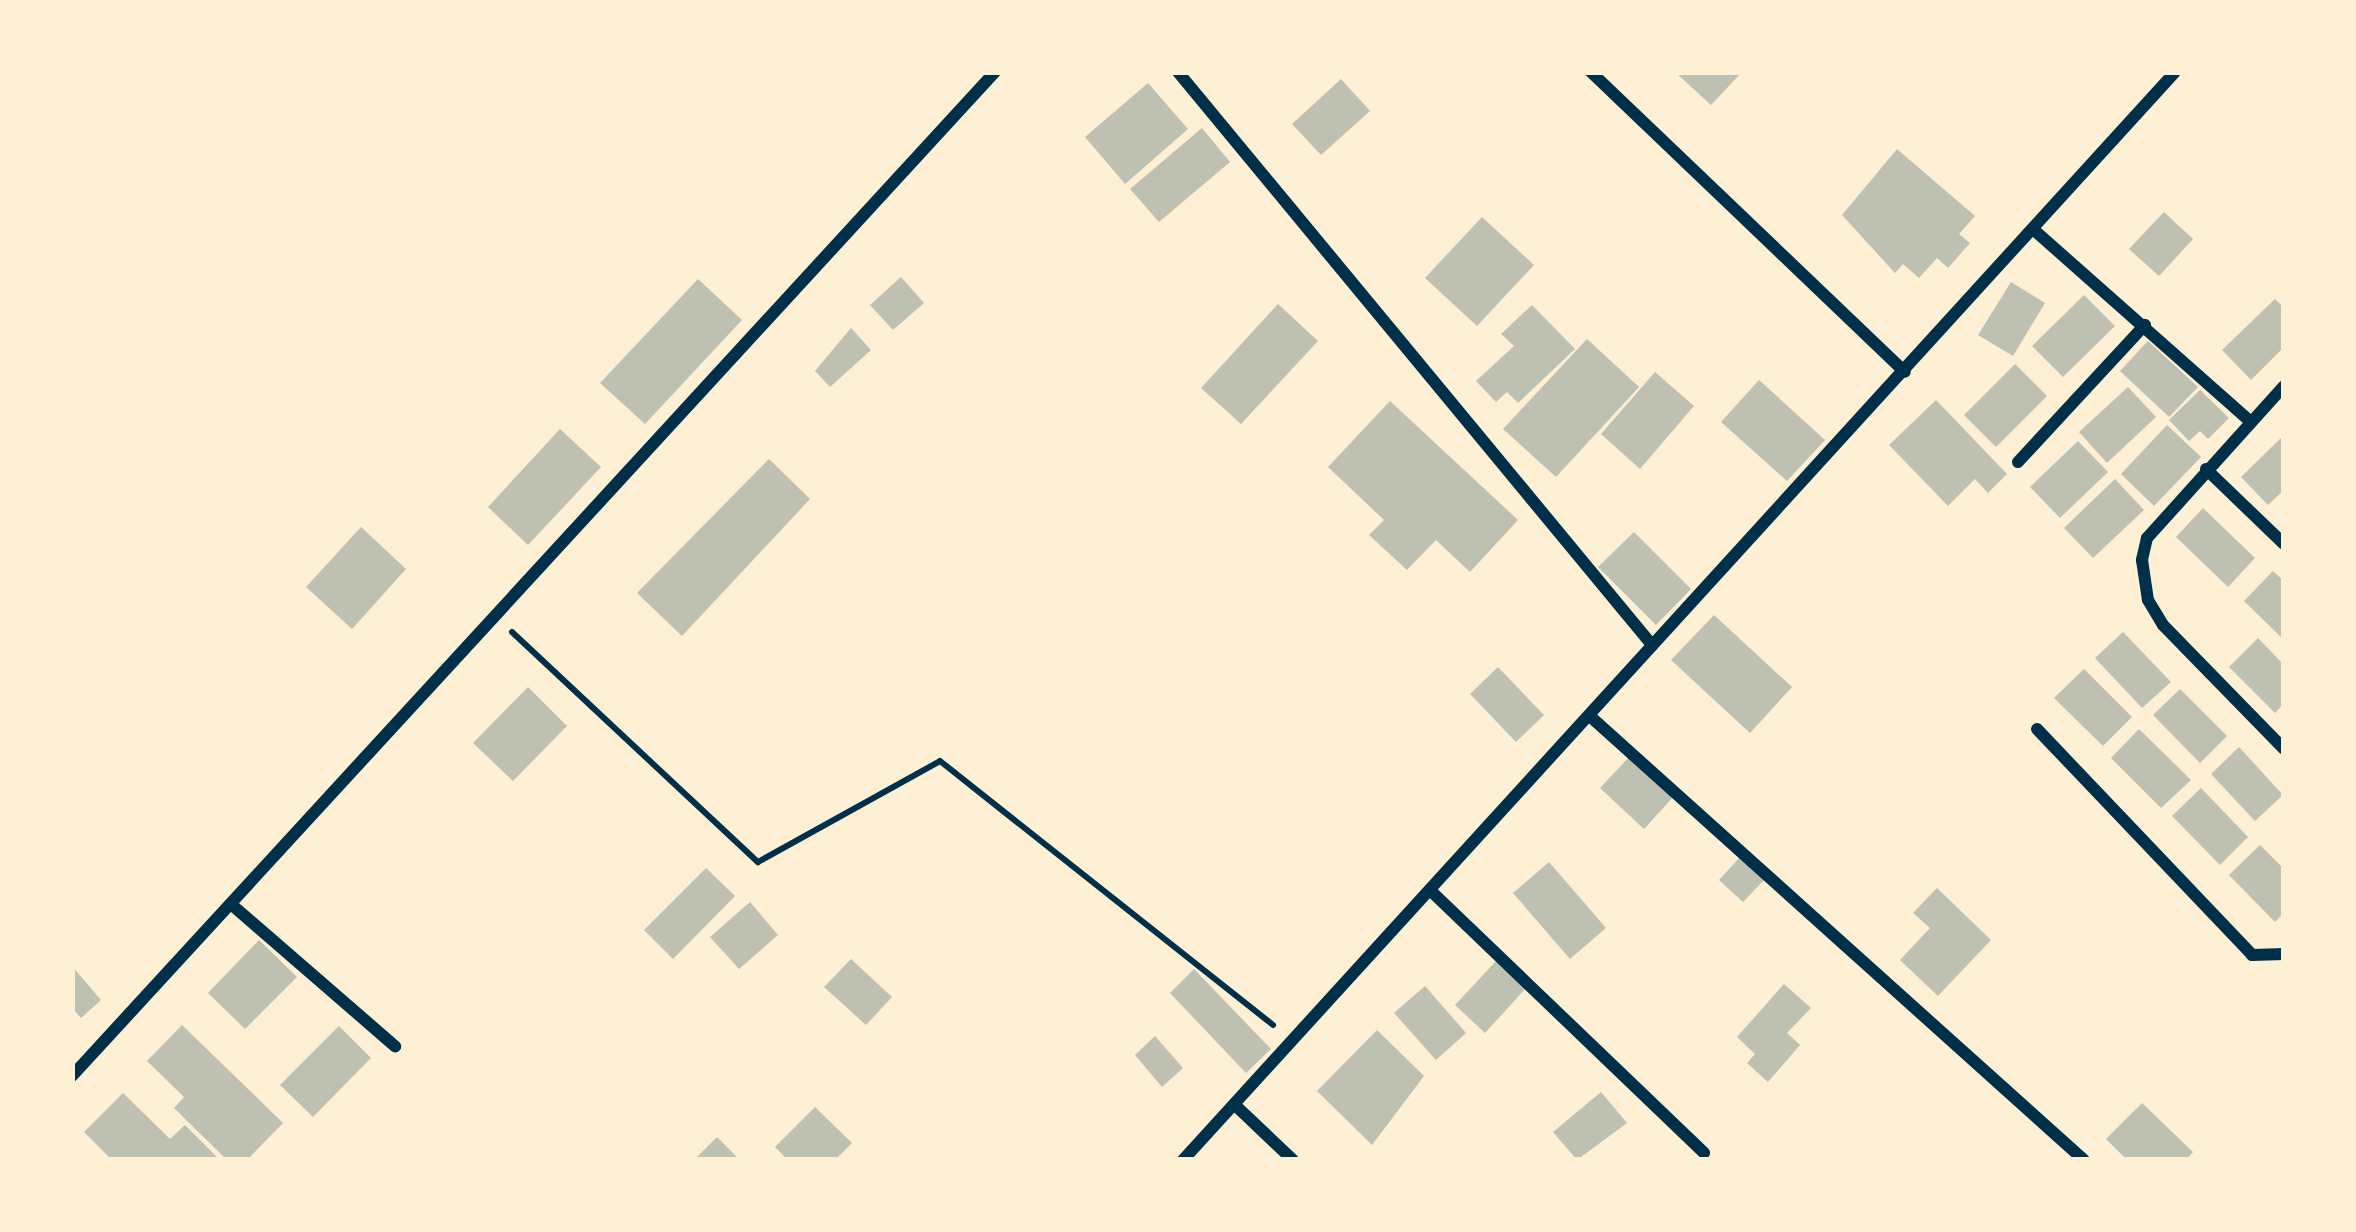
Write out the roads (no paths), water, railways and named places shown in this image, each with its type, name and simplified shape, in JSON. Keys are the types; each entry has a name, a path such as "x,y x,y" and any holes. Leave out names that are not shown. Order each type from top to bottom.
{"street":[{"path":"72,1076 995,72"},
{"path":"1178,72 1652,646"},
{"path":"1592,72 1905,372"},
{"path":"1184,1160 1592,718 1652,646 2175,72"},
{"path":"2034,230 2249,420"},
{"path":"2018,462 2145,325"},
{"path":"2284,386 2147,538 2148,600 2284,749"},
{"path":"2206,470 2284,544"},
{"path":"1592,718 2084,1160"},
{"path":"2038,729 2252,955 2284,954"},
{"path":"1432,892 1704,1153"},
{"path":"232,904 395,1046"},
{"path":"1234,1105 1293,1160"}]}
